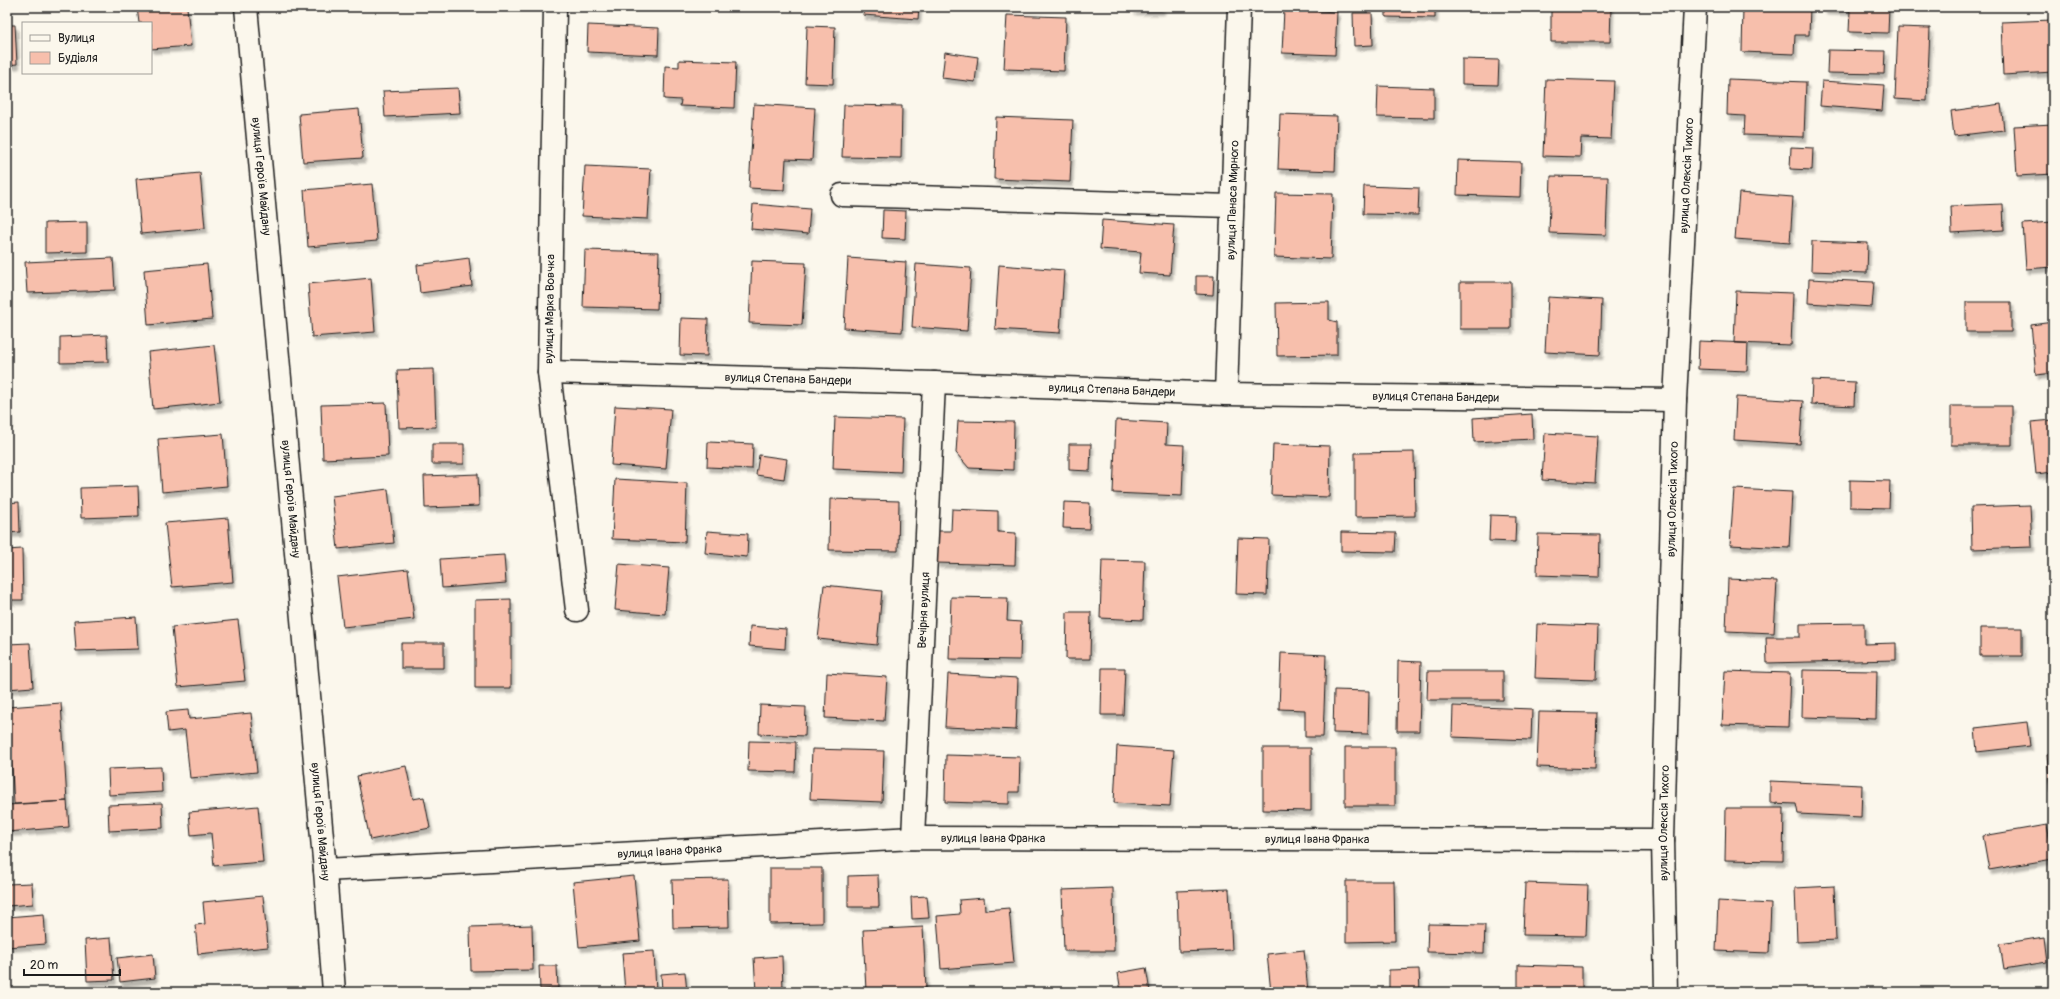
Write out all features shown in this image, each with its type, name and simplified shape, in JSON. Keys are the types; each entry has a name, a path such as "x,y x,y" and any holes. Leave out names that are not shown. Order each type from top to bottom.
{"street":[{"name":"вулиця Героїв Майдану","path":"246,7 334,992"},
{"name":"вулиця Марка Вовчка","path":"555,7 549,372 577,610"},
{"name":"вулиця Панаса Мирного","path":"1226,394 1239,7"},
{"name":"вулиця Олексія Тихого","path":"1666,992 1663,840 1675,400 1695,7"},
{"path":"842,195 1232,206"},
{"name":"вулиця Степана Бандери","path":"549,372 934,383 1226,394 1675,400"},
{"name":"Вечірня вулиця","path":"913,838 934,383"},
{"name":"вулиця Івана Франка","path":"324,870 913,838 1663,840"}],"building":[{"path":"137,7 187,7 191,46 152,49 152,22 139,22"},
{"path":"864,7 919,7 918,19 863,15"},
{"path":"1133,7 1162,7 1162,10 1133,10"},
{"path":"1386,7 1435,7 1435,18 1386,17"},
{"path":"1551,7 1611,7 1610,42 1551,42"},
{"path":"1743,7 1810,7 1809,35 1795,35 1794,54 1742,52"},
{"path":"1824,7 1889,7 1888,33 1849,32 1850,11 1824,10"},
{"path":"1284,9 1337,12 1335,55 1282,53"},
{"path":"1353,13 1372,13 1373,45 1354,46"},
{"path":"1007,15 1066,17 1064,71 1004,69"},
{"path":"2053,20 2053,72 2003,75 2001,22"},
{"path":"7,25 15,25 17,64 7,65"},
{"path":"588,25 659,28 658,55 587,52"},
{"path":"807,26 835,27 833,84 805,83"},
{"path":"1898,27 1930,28 1927,101 1895,99"},
{"path":"1828,50 1885,51 1884,74 1827,73"},
{"path":"945,52 978,57 975,82 942,78"},
{"path":"1462,59 1499,60 1498,85 1462,84"},
{"path":"679,60 736,62 734,108 680,106 681,100 664,99 665,66 679,67"},
{"path":"1546,79 1614,81 1611,139 1581,138 1580,157 1543,156"},
{"path":"1728,79 1806,82 1804,137 1744,135 1745,116 1727,115"},
{"path":"1822,81 1884,85 1882,111 1820,106"},
{"path":"1378,86 1434,88 1434,118 1377,117"},
{"path":"458,88 460,113 385,117 383,91"},
{"path":"754,104 815,108 812,160 786,159 784,190 749,188"},
{"path":"2001,104 2004,130 1954,136 1951,111"},
{"path":"844,105 902,106 901,158 842,157"},
{"path":"359,109 363,158 303,162 299,114"},
{"path":"1280,114 1337,116 1335,171 1278,169"},
{"path":"996,117 1073,120 1070,182 994,179"},
{"path":"2053,124 2053,174 2017,176 2014,126"},
{"path":"1791,147 1813,148 1812,170 1790,169"},
{"path":"1458,160 1521,162 1520,197 1457,195"},
{"path":"585,166 651,169 648,219 582,216"},
{"path":"200,173 205,228 141,234 136,179"},
{"path":"1551,176 1608,177 1606,235 1549,233"},
{"path":"372,184 377,241 308,247 304,190"},
{"path":"1364,186 1419,188 1418,215 1363,214"},
{"path":"1276,193 1333,194 1331,259 1274,257"},
{"path":"1739,193 1793,197 1790,243 1735,239"},
{"path":"753,204 810,209 808,234 751,229"},
{"path":"2003,204 2004,230 1952,233 1951,206"},
{"path":"883,210 906,211 905,239 882,238"},
{"path":"1102,220 1174,225 1170,275 1139,273 1141,252 1100,249"},
{"path":"87,222 87,252 45,253 45,223"},
{"path":"2053,222 2053,267 2026,269 2023,224"},
{"path":"1812,241 1868,243 1867,273 1811,271"},
{"path":"585,250 659,252 657,309 583,307"},
{"path":"113,258 115,290 27,293 25,262"},
{"path":"469,258 472,286 420,293 417,265"},
{"path":"848,258 906,262 902,332 844,328"},
{"path":"752,261 806,263 802,325 749,323"},
{"path":"207,264 212,319 148,325 144,270"},
{"path":"916,264 971,268 967,331 912,327"},
{"path":"999,265 1064,270 1060,333 995,329"},
{"path":"1196,276 1214,276 1213,295 1196,294"},
{"path":"371,278 375,332 312,337 308,284"},
{"path":"1809,279 1874,282 1872,307 1808,303"},
{"path":"1460,282 1511,282 1511,329 1460,329"},
{"path":"1736,291 1793,293 1791,345 1734,343"},
{"path":"1548,297 1602,300 1600,355 1545,352"},
{"path":"1329,302 1329,320 1337,322 1337,355 1277,356 1276,303"},
{"path":"1966,302 2011,302 2011,332 1966,332"},
{"path":"681,318 708,319 707,356 680,355"},
{"path":"2053,322 2053,373 2036,375 2031,325"},
{"path":"107,335 108,362 60,363 60,337"},
{"path":"1699,341 1748,343 1747,371 1698,369"},
{"path":"214,345 220,402 153,409 148,352"},
{"path":"434,369 436,427 399,428 397,370"},
{"path":"1812,380 1855,382 1854,406 1811,404"},
{"path":"7,387 10,423 7,423"},
{"path":"1736,397 1803,401 1800,444 1734,440"},
{"path":"386,403 388,456 323,459 321,405"},
{"path":"615,406 671,409 666,469 611,465"},
{"path":"1951,406 2012,406 2012,445 1951,445"},
{"path":"1532,414 1533,439 1474,442 1473,418"},
{"path":"835,417 903,419 901,472 833,469"},
{"path":"1116,420 1167,423 1166,444 1184,445 1182,496 1113,493"},
{"path":"2053,420 2053,472 2036,474 2031,422"},
{"path":"958,421 1014,422 1013,470 969,468 956,453"},
{"path":"1545,433 1598,436 1595,483 1542,480"},
{"path":"223,434 227,486 162,492 158,439"},
{"path":"708,442 753,444 752,469 707,467"},
{"path":"432,444 464,444 464,464 432,464"},
{"path":"1069,444 1091,444 1090,471 1069,470"},
{"path":"1273,444 1330,446 1329,497 1271,495"},
{"path":"1414,452 1415,516 1355,517 1355,453"},
{"path":"759,455 787,459 784,479 756,475"},
{"path":"478,474 479,506 425,508 424,476"},
{"path":"615,479 687,483 685,542 612,539"},
{"path":"1850,480 1890,481 1889,508 1850,507"},
{"path":"138,486 139,516 81,518 80,488"},
{"path":"388,489 394,543 338,549 332,496"},
{"path":"1734,489 1792,492 1789,548 1730,545"},
{"path":"830,499 899,501 898,551 829,550"},
{"path":"19,502 20,532 7,533 7,503"},
{"path":"1064,502 1090,503 1089,529 1063,528"},
{"path":"2030,505 2032,547 1972,549 1971,507"},
{"path":"952,509 998,511 998,532 1016,533 1015,565 936,563 938,531 951,531"},
{"path":"1490,515 1516,516 1515,542 1489,541"},
{"path":"228,518 233,582 172,587 165,523"},
{"path":"707,531 748,534 747,557 705,553"},
{"path":"1341,532 1396,533 1395,552 1341,551"},
{"path":"1538,534 1600,535 1599,577 1537,575"},
{"path":"1238,538 1269,539 1267,595 1236,594"},
{"path":"22,549 23,600 7,600 7,550"},
{"path":"504,555 506,583 442,588 440,559"},
{"path":"1102,560 1145,561 1143,620 1100,618"},
{"path":"619,564 669,568 665,614 615,610"},
{"path":"408,569 414,619 343,627 337,577"},
{"path":"1728,579 1777,581 1774,633 1726,631"},
{"path":"824,585 882,591 877,645 818,639"},
{"path":"951,597 1008,598 1007,621 1021,622 1020,660 949,659"},
{"path":"511,599 511,688 475,688 475,600"},
{"path":"1067,612 1091,612 1090,659 1066,659"},
{"path":"136,617 138,649 76,651 74,621"},
{"path":"238,620 245,681 178,687 172,627"},
{"path":"1864,623 1864,644 1896,643 1896,660 1767,663 1766,637 1800,637 1800,624"},
{"path":"1537,624 1598,626 1596,680 1535,678"},
{"path":"750,626 786,629 785,649 749,646"},
{"path":"1980,628 2022,628 2022,656 1980,656"},
{"path":"2048,637 2053,637 2053,663 2051,663"},
{"path":"30,643 33,687 7,689 7,644"},
{"path":"401,643 444,643 444,668 401,668"},
{"path":"1281,653 1326,655 1323,737 1305,737 1305,710 1279,709"},
{"path":"1398,661 1421,662 1419,731 1397,731"},
{"path":"1102,668 1125,668 1123,715 1101,715"},
{"path":"1803,670 1877,671 1876,719 1802,717"},
{"path":"1428,671 1503,671 1503,700 1427,700"},
{"path":"1725,671 1790,673 1788,727 1722,725"},
{"path":"827,673 887,677 884,721 825,718"},
{"path":"948,674 1018,678 1016,730 945,727"},
{"path":"1334,690 1369,691 1368,734 1333,733"},
{"path":"61,703 67,801 14,804 8,707"},
{"path":"760,705 806,707 805,736 759,734"},
{"path":"1453,706 1532,709 1531,740 1452,737"},
{"path":"188,710 189,719 251,713 257,772 190,778 185,730 168,732 166,712"},
{"path":"1539,712 1597,713 1595,769 1537,767"},
{"path":"2027,722 2030,746 1977,752 1975,728"},
{"path":"749,741 796,742 795,772 748,771"},
{"path":"1117,746 1174,750 1170,806 1114,803"},
{"path":"1345,747 1395,747 1395,806 1345,806"},
{"path":"1263,748 1311,748 1311,811 1263,810"},
{"path":"812,749 884,751 882,802 810,799"},
{"path":"2053,753 2053,792 2050,792 2047,754"},
{"path":"946,755 1020,757 1019,792 1009,792 1009,804 945,802"},
{"path":"406,766 413,799 424,797 430,828 370,840 357,776"},
{"path":"161,767 162,792 109,795 108,769"},
{"path":"1770,781 1862,785 1861,817 1798,814 1796,804 1770,803"},
{"path":"67,801 69,827 7,832 7,805"},
{"path":"162,803 163,828 109,831 108,805"},
{"path":"258,806 263,862 214,866 211,833 191,835 189,812"},
{"path":"1726,808 1784,808 1783,861 1725,860"},
{"path":"2047,825 2053,859 1989,870 1983,836"},
{"path":"770,868 822,868 822,923 770,924"},
{"path":"878,875 879,907 848,907 848,876"},
{"path":"634,876 640,941 579,947 573,882"},
{"path":"728,879 729,927 673,928 672,880"},
{"path":"1346,881 1394,881 1395,941 1346,942"},
{"path":"32,883 33,904 7,906 7,884"},
{"path":"1525,883 1588,885 1586,936 1523,935"},
{"path":"1834,886 1836,940 1797,942 1795,888"},
{"path":"1113,888 1114,951 1064,951 1062,890"},
{"path":"1229,889 1232,950 1179,952 1177,891"},
{"path":"263,896 268,947 198,954 195,925 205,924 203,902"},
{"path":"927,896 929,918 912,919 911,897"},
{"path":"984,898 985,910 1009,908 1014,963 941,969 937,916 960,914 959,900"},
{"path":"1718,901 1771,904 1769,953 1716,951"},
{"path":"44,914 46,944 7,947 7,917"},
{"path":"1428,924 1485,925 1484,953 1427,952"},
{"path":"532,925 533,970 471,971 470,927"},
{"path":"923,927 926,988 866,991 863,930"},
{"path":"2044,937 2047,962 2004,969 2000,944"},
{"path":"111,938 114,980 87,981 85,940"},
{"path":"1304,950 1308,992 1271,992 1267,954"},
{"path":"654,951 656,992 625,992 622,953"},
{"path":"153,954 155,978 120,982 117,958"},
{"path":"782,956 783,992 756,992 754,958"},
{"path":"1518,965 1582,967 1582,992 1518,992"},
{"path":"539,966 557,966 558,988 540,989"},
{"path":"1146,968 1150,992 1121,992 1118,973"},
{"path":"1419,969 1420,992 1389,992 1389,970"},
{"path":"685,972 687,992 662,992 661,974"}]}
